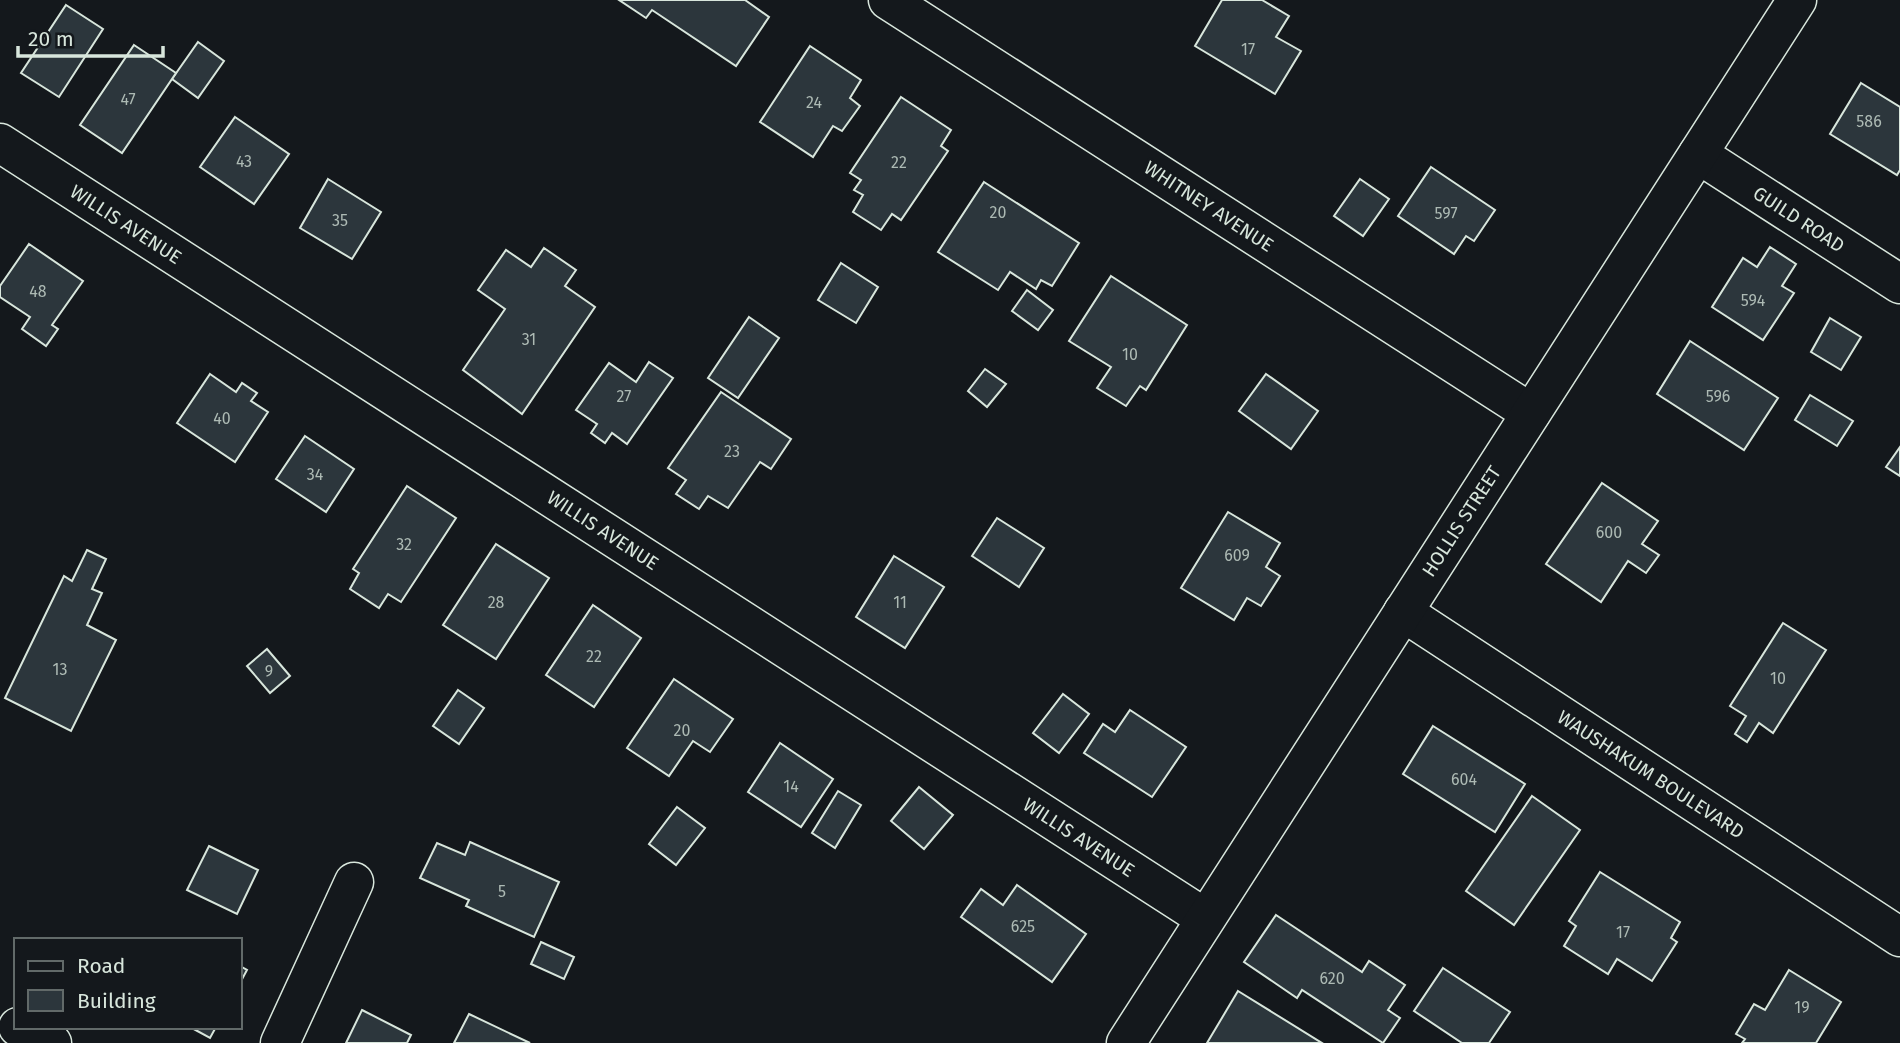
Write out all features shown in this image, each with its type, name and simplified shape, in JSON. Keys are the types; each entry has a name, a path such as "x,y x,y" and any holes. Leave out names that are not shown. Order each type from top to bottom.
{"street":[{"name":"WHITNEY AVENUE","path":"888,0 1531,413"},
{"name":"HOLLIS STREET","path":"1126,1043 1797,0"},
{"name":"WILLIS AVENUE","path":"0,143 1205,918"},
{"name":"GUILD ROAD","path":"1698,154 1900,284"},
{"name":"WAUSHAKUM BOULEVARD","path":"1403,612 1900,937"},
{"path":"281,1043 354,882"},
{"path":"21,1029 52,1043"}],"building":[{"path":"619,0 745,0 769,17 736,66 652,10 646,18"},
{"path":"1222,0 1262,0 1289,16 1276,37 1301,51 1275,94 1195,46"},
{"path":"66,5 103,29 59,97 21,73"},
{"path":"198,42 224,61 198,98 172,79"},
{"path":"134,45 176,73 122,153 80,125"},
{"path":"810,46 861,80 850,98 860,106 842,131 833,126 813,157 760,122"},
{"path":"1861,83 1900,107 1900,170 1897,175 1830,134"},
{"path":"901,97 951,130 941,146 948,151 901,220 892,214 881,230 853,212 863,195 854,190 861,180 850,173"},
{"path":"235,117 289,154 254,204 200,167"},
{"path":"1431,167 1495,210 1474,241 1466,236 1454,254 1398,216"},
{"path":"328,179 381,212 352,259 300,228"},
{"path":"1360,179 1389,199 1363,236 1334,216"},
{"path":"984,182 1079,243 1052,286 1041,280 1036,289 1010,272 998,290 938,252"},
{"path":"29,244 83,281 52,325 58,329 46,346 22,329 30,317 0,297 0,286"},
{"path":"1770,247 1796,264 1782,286 1794,293 1763,340 1712,307 1743,258 1757,267"},
{"path":"544,248 576,270 565,286 595,307 522,414 463,370 505,309 478,290 506,250 531,267"},
{"path":"841,263 878,287 856,323 818,300"},
{"path":"1111,276 1187,325 1146,390 1140,386 1126,406 1097,388 1111,367 1069,341"},
{"path":"1027,290 1053,310 1038,330 1012,311"},
{"path":"749,317 779,338 738,398 708,378"},
{"path":"1830,318 1861,337 1841,370 1811,352"},
{"path":"1690,341 1778,398 1744,450 1657,394"},
{"path":"649,362 673,378 627,444 612,433 605,443 591,433 597,424 576,410 609,363 636,382"},
{"path":"985,369 1006,384 987,407 968,391"},
{"path":"210,374 236,392 242,383 257,393 251,401 268,412 235,462 177,423"},
{"path":"1266,374 1318,411 1291,449 1239,411"},
{"path":"721,392 791,439 771,469 760,462 728,508 708,496 699,509 676,494 686,480 668,468"},
{"path":"1810,395 1853,421 1837,446 1795,420"},
{"path":"305,436 354,469 326,512 276,479"},
{"path":"1900,447 1900,476 1886,467"},
{"path":"1602,483 1658,521 1642,544 1659,555 1646,573 1628,561 1601,602 1546,564"},
{"path":"407,486 456,518 401,602 388,594 379,608 350,589 359,573 353,569"},
{"path":"1228,512 1280,543 1266,567 1280,576 1261,606 1247,598 1234,620 1181,588"},
{"path":"997,518 1044,548 1019,587 972,556"},
{"path":"496,544 549,578 496,659 443,625"},
{"path":"87,550 106,559 92,589 102,593 87,625 116,640 71,731 5,698 64,576 72,581"},
{"path":"894,556 944,587 905,648 856,617"},
{"path":"593,605 641,638 594,707 546,675"},
{"path":"1783,623 1826,650 1773,733 1759,723 1747,742 1735,734 1746,716 1730,706"},
{"path":"267,649 290,676 270,693 247,666"},
{"path":"674,679 733,719 710,752 693,741 669,776 627,748"},
{"path":"458,690 484,708 459,744 433,726"},
{"path":"1063,694 1089,714 1059,753 1033,733"},
{"path":"1130,710 1186,747 1152,797 1084,753 1103,724 1115,732"},
{"path":"1433,726 1525,784 1495,832 1403,774"},
{"path":"780,743 833,779 801,827 748,792"},
{"path":"919,787 953,815 924,849 891,821"},
{"path":"838,791 861,805 835,848 812,833"},
{"path":"1532,796 1580,830 1514,925 1466,891"},
{"path":"677,807 705,828 676,865 649,844"},
{"path":"470,842 559,882 534,937 466,906 469,900 420,878 437,843 465,855"},
{"path":"209,846 258,870 237,914 187,890"},
{"path":"1600,872 1680,922 1671,938 1677,942 1652,981 1617,959 1608,974 1564,946 1576,926 1569,921"},
{"path":"1017,885 1086,934 1052,982 961,917 981,889 1003,905"},
{"path":"1276,915 1362,972 1369,961 1405,985 1388,1010 1400,1018 1383,1043 1302,990 1297,998 1244,962"},
{"path":"541,942 574,957 564,979 531,964"},
{"path":"1443,968 1510,1012 1489,1043 1462,1043 1414,1011"},
{"path":"1789,970 1841,1002 1816,1043 1742,1043 1745,1039 1736,1034 1754,1004 1765,1010"},
{"path":"1238,991 1322,1043 1207,1043"},
{"path":"362,1010 411,1035 407,1043 346,1043"},
{"path":"469,1014 530,1043 454,1043"},
{"path":"194,1029 215,1029 210,1038"}]}
